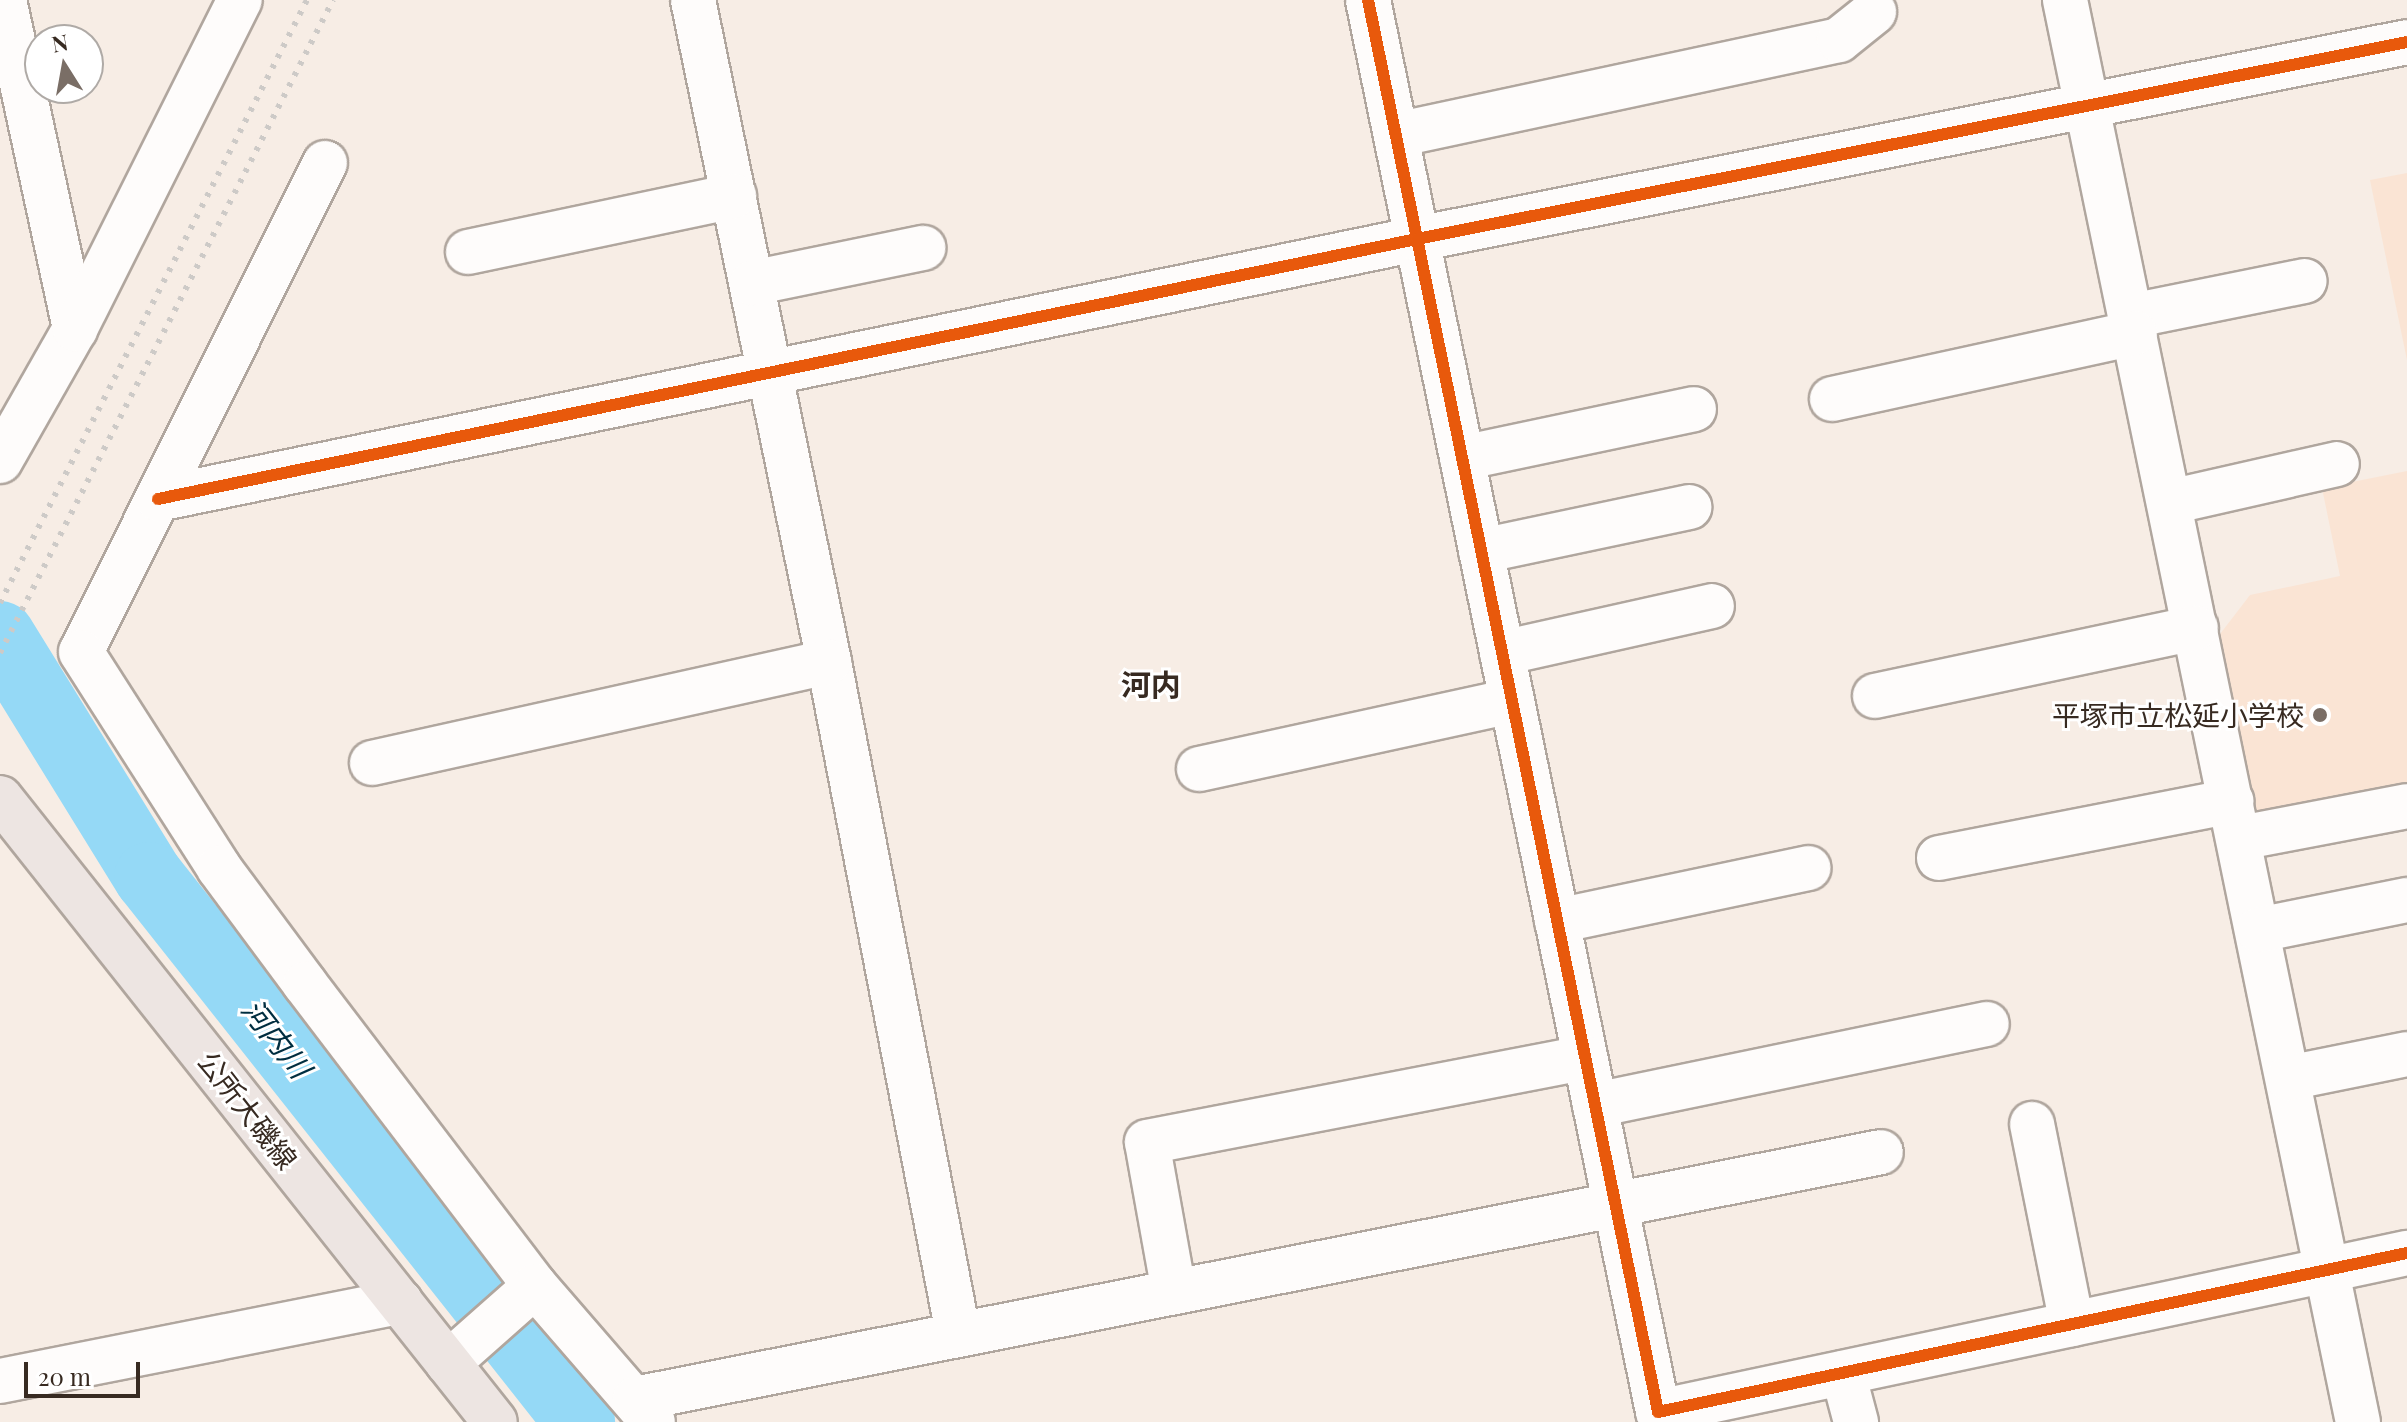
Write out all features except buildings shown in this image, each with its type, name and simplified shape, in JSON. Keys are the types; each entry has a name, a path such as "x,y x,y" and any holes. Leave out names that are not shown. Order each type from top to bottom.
{"main road":[{"name":"公所大磯線","path":"0,798 400,1302 459,1353 495,1422"}],"street":[{"path":"4,0 75,329"},
{"path":"0,461 75,329 240,0"},
{"path":"693,0 829,662 958,1333"},
{"path":"1368,0 1658,1412 2407,1253"},
{"path":"2065,0 2358,1422"},
{"path":"1396,135 1839,40 1874,12"},
{"path":"158,499 1417,239 2407,42"},
{"path":"325,163 81,652 219,868 535,1286 644,1410 958,1333 1881,1152"},
{"path":"468,252 734,196"},
{"path":"752,283 923,248"},
{"path":"1832,399 2304,281"},
{"path":"1462,458 1694,409"},
{"path":"2170,502 2337,464"},
{"path":"1481,551 1689,507"},
{"path":"1502,653 1712,606"},
{"path":"1875,696 2196,628"},
{"path":"372,763 829,662"},
{"path":"1199,769 1512,701"},
{"path":"1939,858 2236,819 2407,806"},
{"path":"1557,921 1808,868"},
{"path":"2258,930 2407,900"},
{"path":"1595,1105 1987,1024"},
{"path":"2288,1078 2407,1054"},
{"path":"1174,1292 1147,1142 1585,1058"},
{"path":"2032,1124 2072,1324"},
{"path":"459,1353 535,1286"},
{"path":"0,1381 400,1302"},
{"path":"1843,1373 1856,1422"}],"shaded area":[{"path":"2407,173 2407,360 2370,180"},
{"name":"平塚市立松延小学校","path":"2407,471 2407,791 2265,821 2251,811 2217,638 2250,595 2340,576 2322,488"}],"waterway":[{"name":"河内川","path":"0,636 149,877 580,1422"}],"railway":[{"path":"0,603 307,0"},
{"path":"0,653 333,0"}],"cycle path":[{"path":"1368,0 1658,1412 2407,1253"},
{"path":"158,499 1417,239 2407,42"}],"place":[{"name":"平塚市立松延小学校","path":"2320,715"}],"district":[{"name":"河内","path":"1151,684"}]}
